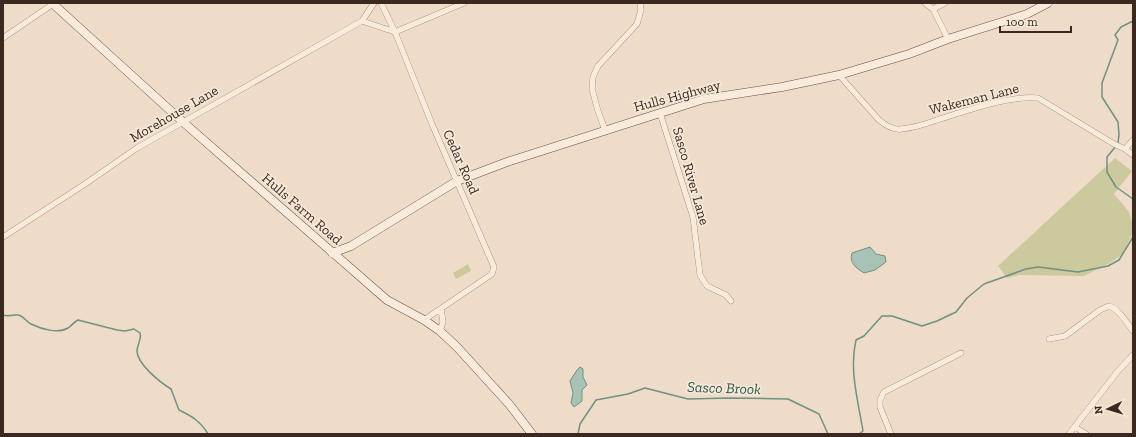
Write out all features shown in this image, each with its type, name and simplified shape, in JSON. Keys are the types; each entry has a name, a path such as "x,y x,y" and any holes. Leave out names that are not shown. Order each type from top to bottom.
{"street":[{"name":"Morehouse Lane","path":"3,237 85,184 137,148 362,21 374,3"},
{"name":"Cedar Road","path":"381,3 395,32 432,124 494,267 492,274 424,320"},
{"path":"362,21 395,32 464,3"},
{"path":"605,130 592,89 593,77 598,66 637,24 641,10 640,3"},
{"path":"925,3 933,9 948,39"},
{"path":"933,9 945,3"},
{"name":"Hulls Highway","path":"332,253 351,246 457,181 507,162 704,99 782,87 839,75 909,54 948,39 1027,14 1048,3"},
{"path":"3,38 53,4"},
{"name":"Hulls Farm Road","path":"53,4 183,122 386,300 424,320 440,331 457,346 509,404 532,434"},
{"name":"Wakeman Lane","path":"839,75 879,120 886,125 900,129 924,124 982,106 1028,97 1038,98 1133,155"},
{"name":"Sasco River Lane","path":"660,113 693,217 700,275 707,286 726,294 731,302"},
{"path":"1120,146 1133,140"},
{"name":"Hulls Highway","path":"340,259 351,246"},
{"path":"1048,339 1065,336 1100,310 1109,306 1113,307 1117,311 1133,331"},
{"path":"440,331 443,322 441,309"},
{"path":"891,434 880,407 880,400 884,392 961,353"},
{"path":"1069,434 1118,371 1133,355"},
{"path":"1075,427 1086,434"}],"shaded area":[{"path":"1115,158 1132,171 1114,194 1129,212 1132,222 1132,234 1123,254 1110,263 1084,276 1019,275 1007,278 998,266"},
{"path":"870,247 876,254 885,256 886,262 875,270 864,273 856,267 851,260 851,257 852,253"},
{"path":"468,264 471,271 456,279 453,273"},
{"path":"580,367 583,369 583,377 587,385 582,390 582,401 574,407 571,403 573,393 570,381"}],"waterway":[{"name":"Sasco Brook","path":"1118,143 1118,122 1102,97 1102,83 1118,40 1115,35 1121,27 1133,21"},
{"name":"Sasco Brook","path":"1116,146 1107,157 1107,172 1116,187 1133,199"},
{"name":"Sasco Brook","path":"859,434 863,431 853,362 856,340 864,336 882,316 892,316 922,326 956,312 967,298 984,284 1026,269 1038,267 1078,272 1108,266 1119,260 1133,237"},
{"path":"3,315 17,315 35,326 55,331 64,330 78,320 117,330 125,331 134,329 140,333 137,351 141,362 156,378 171,389 179,410 196,420 208,434"},
{"name":"Sasco Brook","path":"578,434 580,424 596,400 628,394 645,388 688,399 788,399 819,414 828,434"}]}
